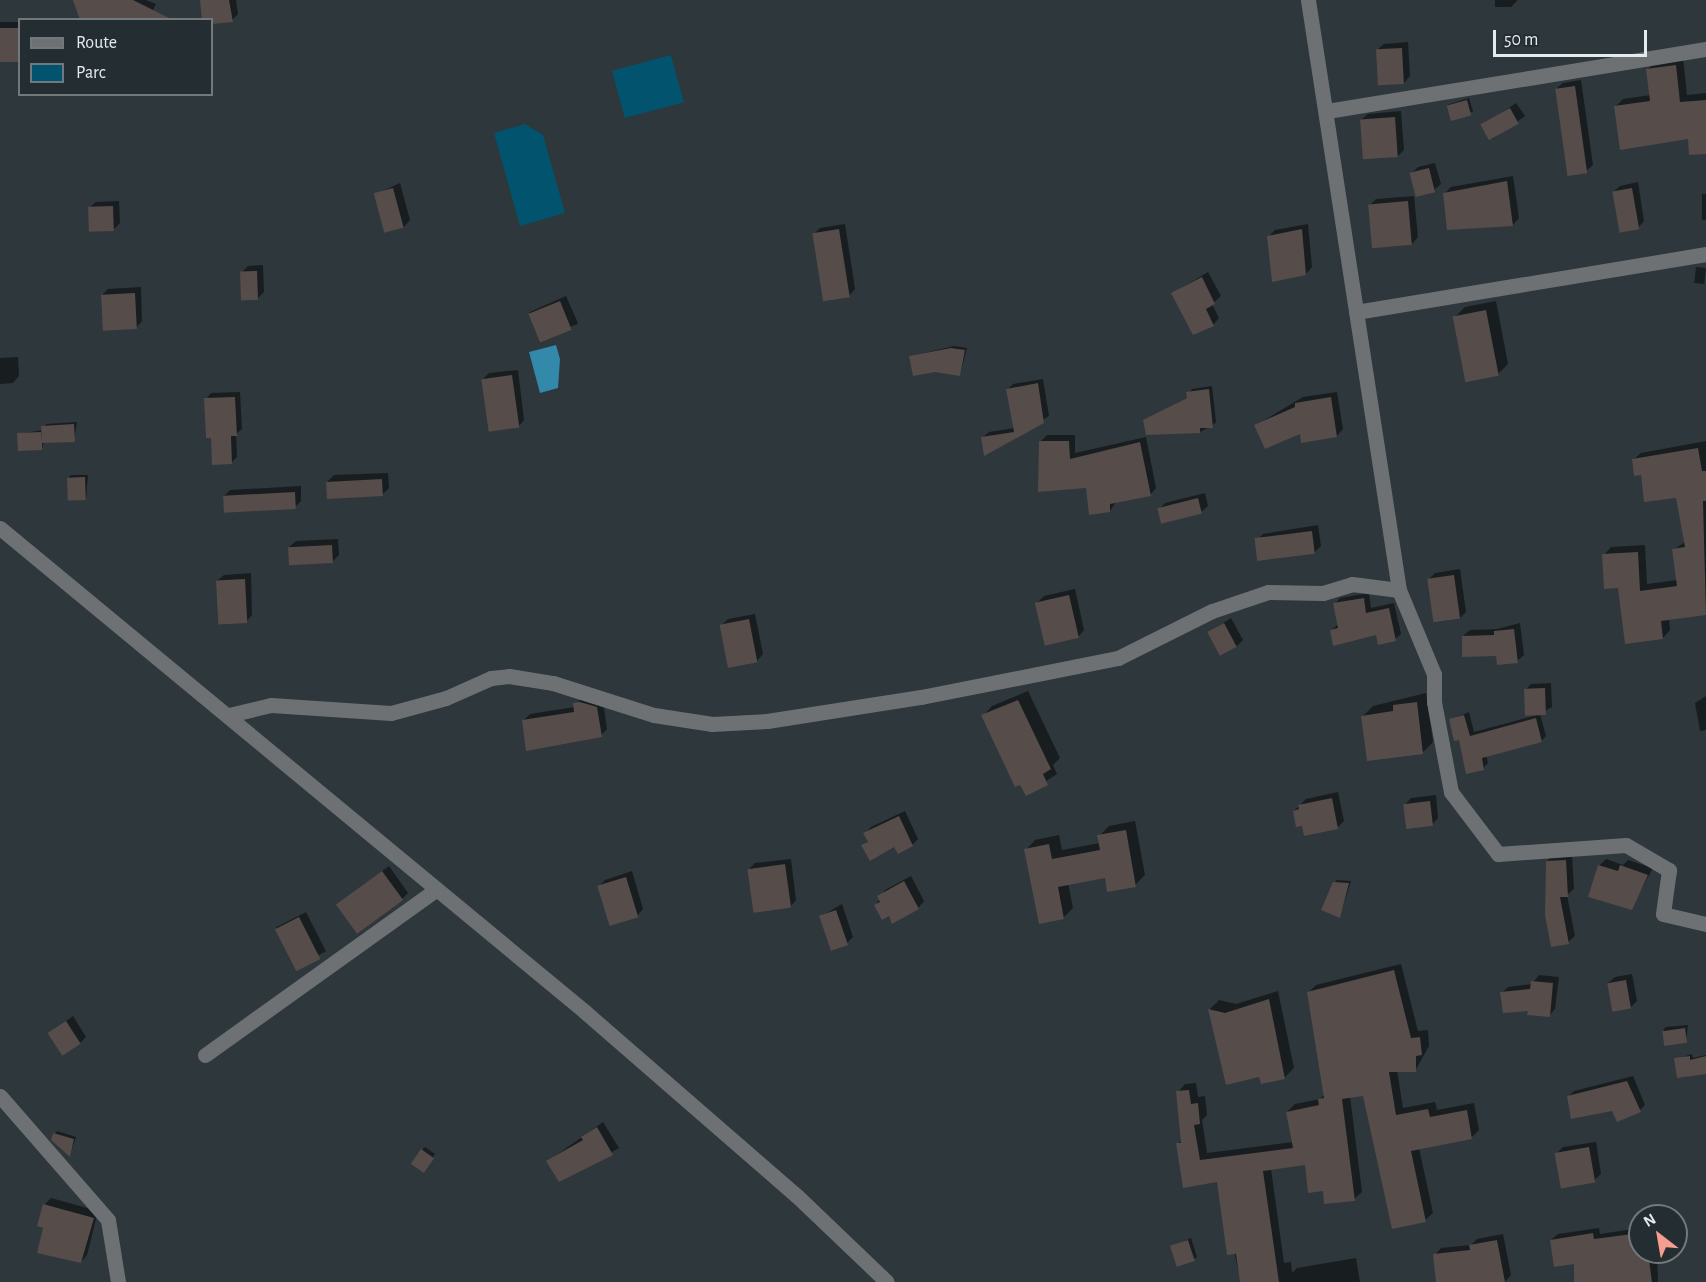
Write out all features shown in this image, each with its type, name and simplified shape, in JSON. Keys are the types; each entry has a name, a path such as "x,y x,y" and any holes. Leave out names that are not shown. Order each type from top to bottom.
{"street":[{"path":"1308,0 1327,111 1399,590 1434,674 1434,702 1451,792 1498,854 1626,845 1669,870 1663,914 1706,924"},
{"path":"1327,111 1706,49"},
{"path":"1356,312 1706,254"},
{"path":"0,528 437,889 797,1196 887,1282"},
{"path":"229,715 271,705 391,713 446,698 491,678 509,676 553,683 654,715 712,724 767,721 921,697 1119,658 1212,611 1268,592 1295,590 1323,593 1352,584 1399,590"},
{"path":"205,1054 437,889"},
{"path":"0,1096 108,1220 118,1282"}],"green space":[{"path":"671,55 684,102 625,118 612,71"},
{"path":"525,124 543,135 565,213 520,226 494,133"}],"shaded area":[{"path":"556,345 560,359 558,388 540,393 529,352"}],"building":[{"path":"73,0 133,0 169,18 79,18"},
{"path":"200,0 229,0 233,22 213,24 213,18 202,18"},
{"path":"0,28 18,28 18,62 0,62"},
{"path":"1402,48 1404,84 1378,85 1376,49"},
{"path":"1676,65 1680,102 1706,100 1706,154 1689,155 1688,139 1620,150 1614,106 1650,101 1646,69"},
{"path":"1575,86 1587,173 1567,176 1555,89"},
{"path":"1467,100 1471,115 1451,121 1447,105"},
{"path":"1510,108 1519,124 1489,140 1480,124"},
{"path":"1395,117 1398,157 1363,159 1360,119"},
{"path":"1429,168 1435,192 1416,197 1410,173"},
{"path":"1507,181 1513,226 1447,230 1443,193"},
{"path":"393,188 404,228 384,233 374,193"},
{"path":"1632,188 1639,229 1620,233 1612,191"},
{"path":"1408,201 1412,245 1372,248 1368,204"},
{"path":"113,206 114,231 89,232 88,207"},
{"path":"839,229 850,297 823,301 812,233"},
{"path":"1302,229 1306,275 1272,282 1267,236"},
{"path":"257,271 258,300 241,301 240,272"},
{"path":"1202,277 1215,304 1206,309 1214,326 1193,335 1171,293"},
{"path":"135,293 137,329 103,331 101,295"},
{"path":"560,301 572,330 540,342 528,314"},
{"path":"1486,310 1499,376 1465,382 1453,316"},
{"path":"951,348 965,350 960,376 935,372 913,376 909,356"},
{"path":"512,375 519,427 489,432 481,379"},
{"path":"1038,383 1044,423 984,456 981,437 1014,432 1006,389"},
{"path":"1209,389 1213,428 1200,428 1200,433 1146,435 1143,420 1187,398 1186,392"},
{"path":"235,397 237,436 231,436 232,464 212,465 211,438 206,438 204,398"},
{"path":"1331,397 1337,437 1301,443 1300,434 1265,449 1254,425 1295,407 1295,403"},
{"path":"74,424 75,442 42,443 41,426"},
{"path":"41,432 42,450 18,451 17,433"},
{"path":"1039,441 1069,441 1070,459 1140,442 1151,496 1110,504 1110,512 1089,515 1086,488 1038,492"},
{"path":"1698,448 1702,471 1706,471 1706,501 1703,501 1706,615 1661,621 1663,639 1625,644 1618,588 1604,589 1602,554 1638,552 1640,591 1677,586 1672,549 1685,547 1676,498 1644,502 1641,475 1634,476 1632,459"},
{"path":"85,477 86,500 68,501 67,478"},
{"path":"382,479 383,496 327,499 326,482"},
{"path":"295,492 296,509 224,513 223,496"},
{"path":"1198,498 1202,514 1161,524 1157,508"},
{"path":"1312,531 1315,554 1257,561 1254,538"},
{"path":"332,545 333,563 289,565 288,547"},
{"path":"1454,575 1460,619 1433,622 1427,579"},
{"path":"245,579 247,623 218,624 216,581"},
{"path":"1069,595 1079,638 1045,646 1035,603"},
{"path":"1364,598 1366,613 1389,608 1396,641 1378,645 1376,635 1333,646 1330,630 1338,628 1333,603"},
{"path":"749,619 757,662 728,668 720,625"},
{"path":"1224,623 1237,647 1220,656 1207,632"},
{"path":"1514,629 1518,663 1497,665 1496,656 1462,657 1462,636 1494,635 1494,631"},
{"path":"1545,688 1546,715 1525,716 1524,689"},
{"path":"1018,700 1051,769 1043,774 1048,785 1026,796 1020,785 1015,787 981,715"},
{"path":"580,702 597,707 602,737 526,751 522,720 574,712 573,703"},
{"path":"1417,702 1423,754 1367,761 1361,716 1393,711 1393,705"},
{"path":"1464,715 1470,736 1536,718 1542,742 1482,758 1484,770 1466,774 1459,740 1454,741 1449,719"},
{"path":"1332,798 1338,829 1304,836 1302,826 1296,827 1293,811 1299,809 1298,805"},
{"path":"1430,801 1433,826 1406,829 1403,804"},
{"path":"899,816 913,846 898,854 894,847 870,861 861,845 868,842 863,833"},
{"path":"1126,830 1136,887 1107,892 1105,878 1058,887 1064,919 1039,924 1024,849 1049,844 1052,859 1100,850 1097,835"},
{"path":"1566,860 1568,897 1560,897 1569,944 1551,947 1545,915 1546,861"},
{"path":"785,864 791,908 753,913 747,869"},
{"path":"1598,865 1618,871 1620,865 1648,875 1632,910 1588,897"},
{"path":"382,871 403,900 357,934 336,905"},
{"path":"626,877 638,917 610,926 597,886"},
{"path":"904,881 919,909 892,924 889,916 882,920 874,905 880,902 877,896"},
{"path":"1333,882 1349,883 1340,918 1321,910"},
{"path":"836,910 848,945 831,951 819,916"},
{"path":"299,917 320,959 296,971 275,929"},
{"path":"1394,970 1411,1038 1420,1037 1422,1055 1416,1056 1416,1072 1389,1072 1396,1115 1428,1109 1430,1117 1467,1110 1472,1139 1411,1151 1426,1222 1392,1229 1363,1096 1342,1099 1355,1201 1324,1204 1323,1191 1308,1193 1305,1165 1263,1171 1279,1282 1240,1282 1236,1254 1227,1255 1217,1182 1183,1188 1176,1143 1181,1143 1176,1091 1189,1090 1191,1104 1198,1103 1200,1124 1194,1125 1200,1160 1293,1148 1286,1112 1319,1105 1318,1099 1324,1098 1307,992"},
{"path":"1626,980 1631,1009 1612,1012 1607,983"},
{"path":"1531,981 1553,983 1550,1017 1527,1015 1528,1011 1503,1013 1500,992 1530,989"},
{"path":"1269,999 1285,1079 1261,1084 1259,1077 1226,1085 1208,1009 1225,1013"},
{"path":"66,1021 81,1044 62,1056 48,1033"},
{"path":"1685,1028 1687,1043 1664,1046 1662,1031"},
{"path":"1690,1056 1690,1060 1706,1056 1706,1074 1677,1078 1674,1058"},
{"path":"1627,1081 1641,1112 1617,1122 1612,1111 1571,1119 1567,1096"},
{"path":"597,1127 613,1155 559,1182 546,1161 583,1140 581,1137"},
{"path":"53,1133 74,1139 70,1157 51,1140"},
{"path":"1589,1147 1595,1182 1561,1189 1555,1153"},
{"path":"421,1149 434,1158 424,1173 411,1164"},
{"path":"43,1204 94,1218 81,1263 37,1253 43,1228 37,1226"},
{"path":"1593,1233 1594,1239 1628,1235 1628,1264 1650,1264 1652,1282 1574,1282 1574,1264 1554,1267 1550,1240"},
{"path":"1188,1240 1195,1261 1177,1267 1170,1246"},
{"path":"1497,1240 1505,1282 1436,1282 1433,1254 1470,1250 1469,1245"}]}
